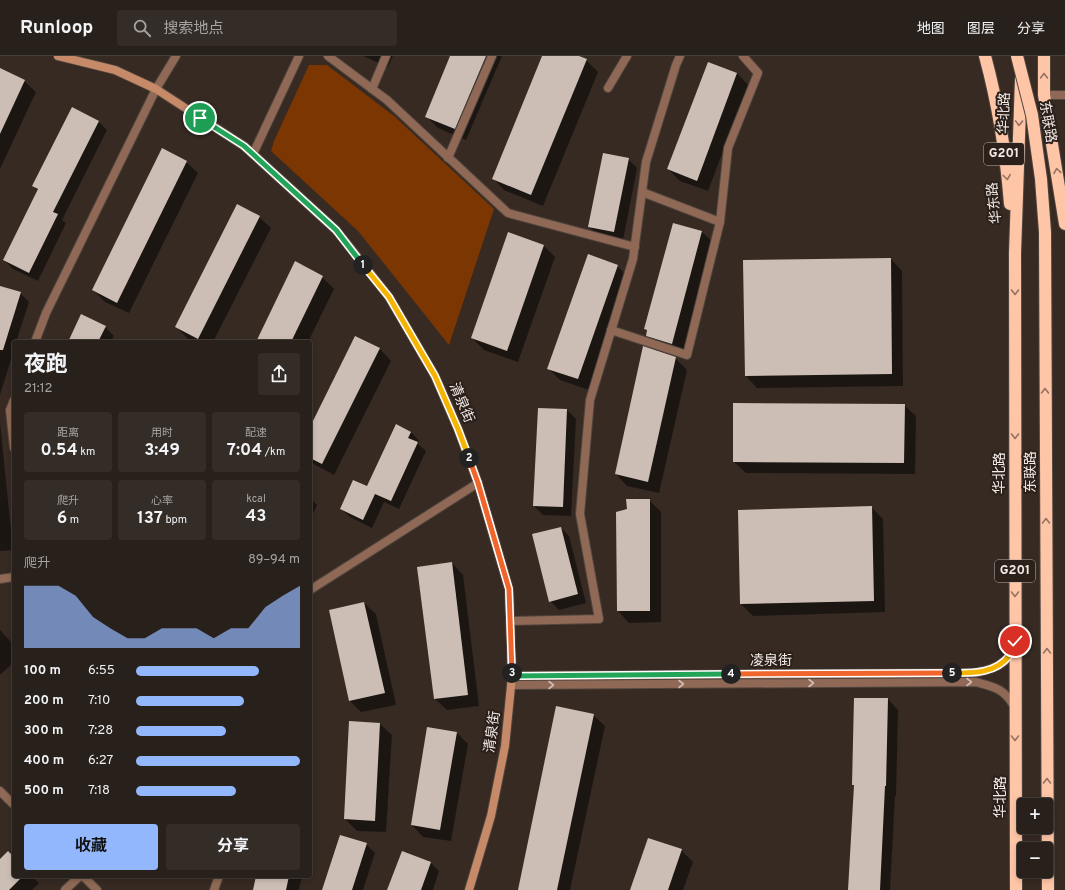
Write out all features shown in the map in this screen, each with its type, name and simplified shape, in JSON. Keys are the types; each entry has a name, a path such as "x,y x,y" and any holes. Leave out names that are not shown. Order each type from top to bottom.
{"highway":[{"name":"华东路","path":"985,56 1002,137 1010,196 1015,253"},
{"name":"东联路","path":"1017,56 1032,115 1041,179 1045,232 1048,890"},
{"name":"华北路","path":"1016,890 1015,253 1021,56"},
{"path":"1044,56 1044,95 1065,224"}],"street":[{"name":"清泉街","path":"58,56 115,70 156,89 244,146 336,230 389,297 435,376 458,429 478,483 509,589 512,685 505,746 492,816 470,890"},
{"path":"36,340 46,313 156,89 176,56"},
{"path":"253,154 299,56"},
{"path":"328,56 387,100 508,213 635,247"},
{"path":"372,89 386,56"},
{"path":"448,158 492,56"},
{"path":"608,88 627,56"},
{"path":"510,621 599,619 580,514 590,400 633,259 646,162 680,56"},
{"path":"611,330 687,355 720,222 728,148 758,73 743,56"},
{"path":"1044,95 1065,95"},
{"path":"642,192 720,222"},
{"path":"12,405 10,410 12,429"},
{"path":"312,589 478,483"},
{"path":"0,579 12,577"},
{"name":"凌泉街","path":"512,676 975,673 1000,665 1009,656 1015,641"},
{"name":"凌泉街","path":"512,685 976,682 1001,690 1010,698 1015,710"},
{"path":"0,791 12,803"},
{"path":"65,890 78,878"},
{"path":"85,878 97,890"},
{"path":"214,890 218,878"}],"shaded area":[{"path":"309,65 327,65 394,116 494,209 449,345 358,231 271,151 274,141"}],"building":[{"path":"450,56 486,56 455,129 425,117"},
{"path":"542,56 579,56 587,59 531,195 492,179"},
{"path":"708,62 737,73 697,181 667,169"},
{"path":"0,68 25,80 0,134"},
{"path":"72,107 99,121 53,212 58,214 29,273 3,260 38,189 32,186"},
{"path":"162,148 187,161 117,303 92,290"},
{"path":"603,153 629,158 614,232 588,227"},
{"path":"237,204 260,216 198,339 175,327"},
{"path":"673,223 702,231 672,344 646,336 647,330 644,329"},
{"path":"508,232 544,245 507,351 471,338"},
{"path":"588,254 618,265 578,379 547,369"},
{"path":"891,258 892,374 745,376 743,260"},
{"path":"295,261 323,276 292,340 257,340"},
{"path":"0,286 21,292 3,350 0,350"},
{"path":"81,314 106,326 99,340 69,340"},
{"path":"355,336 380,348 322,464 312,459 312,423"},
{"path":"643,346 676,357 648,482 615,474"},
{"path":"733,403 905,404 904,463 733,462"},
{"path":"538,408 567,409 563,507 533,506"},
{"path":"396,424 411,432 408,438 418,442 391,501 375,494 363,520 340,509 353,480 367,486"},
{"path":"626,499 650,499 650,611 617,611 616,512 627,509"},
{"path":"872,506 874,601 740,604 738,510"},
{"path":"561,527 578,594 549,602 532,534"},
{"path":"452,562 468,695 434,699 417,567"},
{"path":"364,602 385,693 349,701 329,610"},
{"path":"854,698 888,698 886,786 880,890 848,890 854,785 852,785"},
{"path":"556,706 594,714 557,890 518,890"},
{"path":"349,721 380,723 375,821 344,819"},
{"path":"427,727 457,732 440,830 411,825"},
{"path":"340,835 367,843 352,890 322,890"},
{"path":"648,838 682,849 668,890 630,890"},
{"path":"8,851 12,855 12,878 21,878 9,890 0,890 0,859"},
{"path":"402,851 431,862 421,890 387,890"},
{"path":"256,878 289,878 286,890 253,890"}],"route":[{"path":"200,118 244,146 336,230 389,297 435,376 458,429 478,483 509,589 512,676 975,673 1000,665 1009,656 1015,641"}]}
